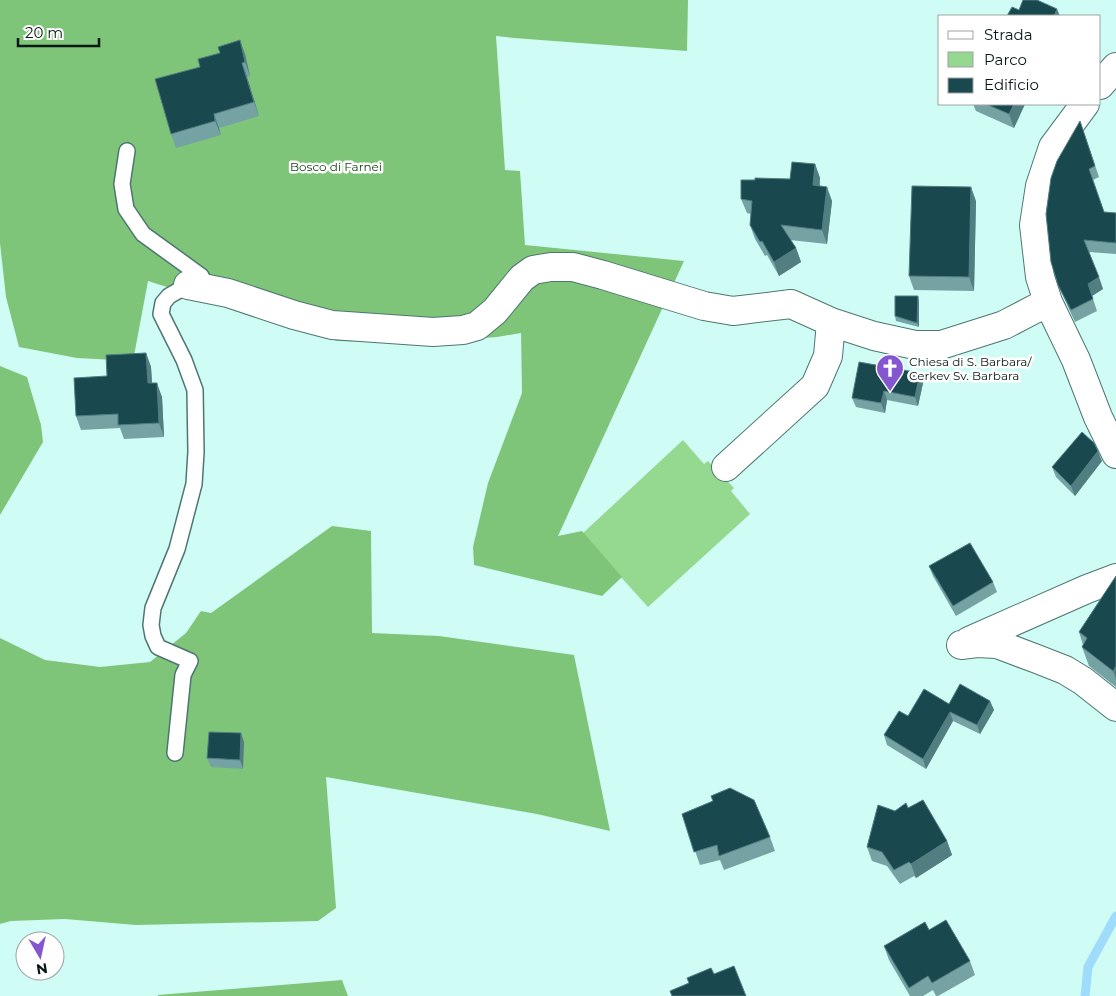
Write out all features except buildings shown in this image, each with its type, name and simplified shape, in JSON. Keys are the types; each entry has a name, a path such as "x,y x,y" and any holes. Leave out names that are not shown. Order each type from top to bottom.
{"street":[{"path":"1101,84 1116,67"},
{"path":"1084,105 1053,147 1040,186 1034,225 1040,277 1048,302 1076,360 1098,417 1116,454"},
{"path":"198,287 228,293 294,315 332,325 381,330 433,332 463,330 477,326 495,311 522,278 533,270 551,267 573,267 704,306 733,312 791,304 832,322 874,336 915,345 940,345 1004,326 1048,302"},
{"path":"726,467 815,386 828,356 832,322"},
{"path":"1116,578 1086,589 961,644 997,644 1037,659 1071,674 1116,707"}],"lane":[{"path":"127,151 122,184 126,209 143,234 201,276 198,287 169,296 163,303 162,314 184,360 195,390 196,452 194,484 177,549 153,608 151,624 152,636 158,647 190,660 183,676 175,753"}],"green space":[{"name":"Bosco di Farnei","path":"0,0 688,0 687,51 496,36 505,170 520,171 525,245 684,261 558,536 582,531 622,577 602,596 474,565 473,547 488,483 522,393 521,333 497,337 421,343 337,341 148,281 133,361 77,358 19,347 6,297 0,243"},
{"path":"0,366 27,377 41,425 43,442 0,515"},
{"path":"683,440 704,464 708,461 734,488 731,491 750,514 648,607 582,534"},
{"path":"332,526 371,531 372,633 439,636 574,655 610,831 537,814 326,777 336,908 318,921 136,925 65,919 11,921 0,924 0,638 45,660 100,667 150,662 186,633 201,611 211,613"},
{"path":"342,980 348,996 158,996 158,995"}],"waterway":[{"path":"1085,996 1088,967 1116,916"}],"place":[{"name":"Chiesa di S. Barbara/ Cerkev Sv. Barbara","path":"890,392"}]}
